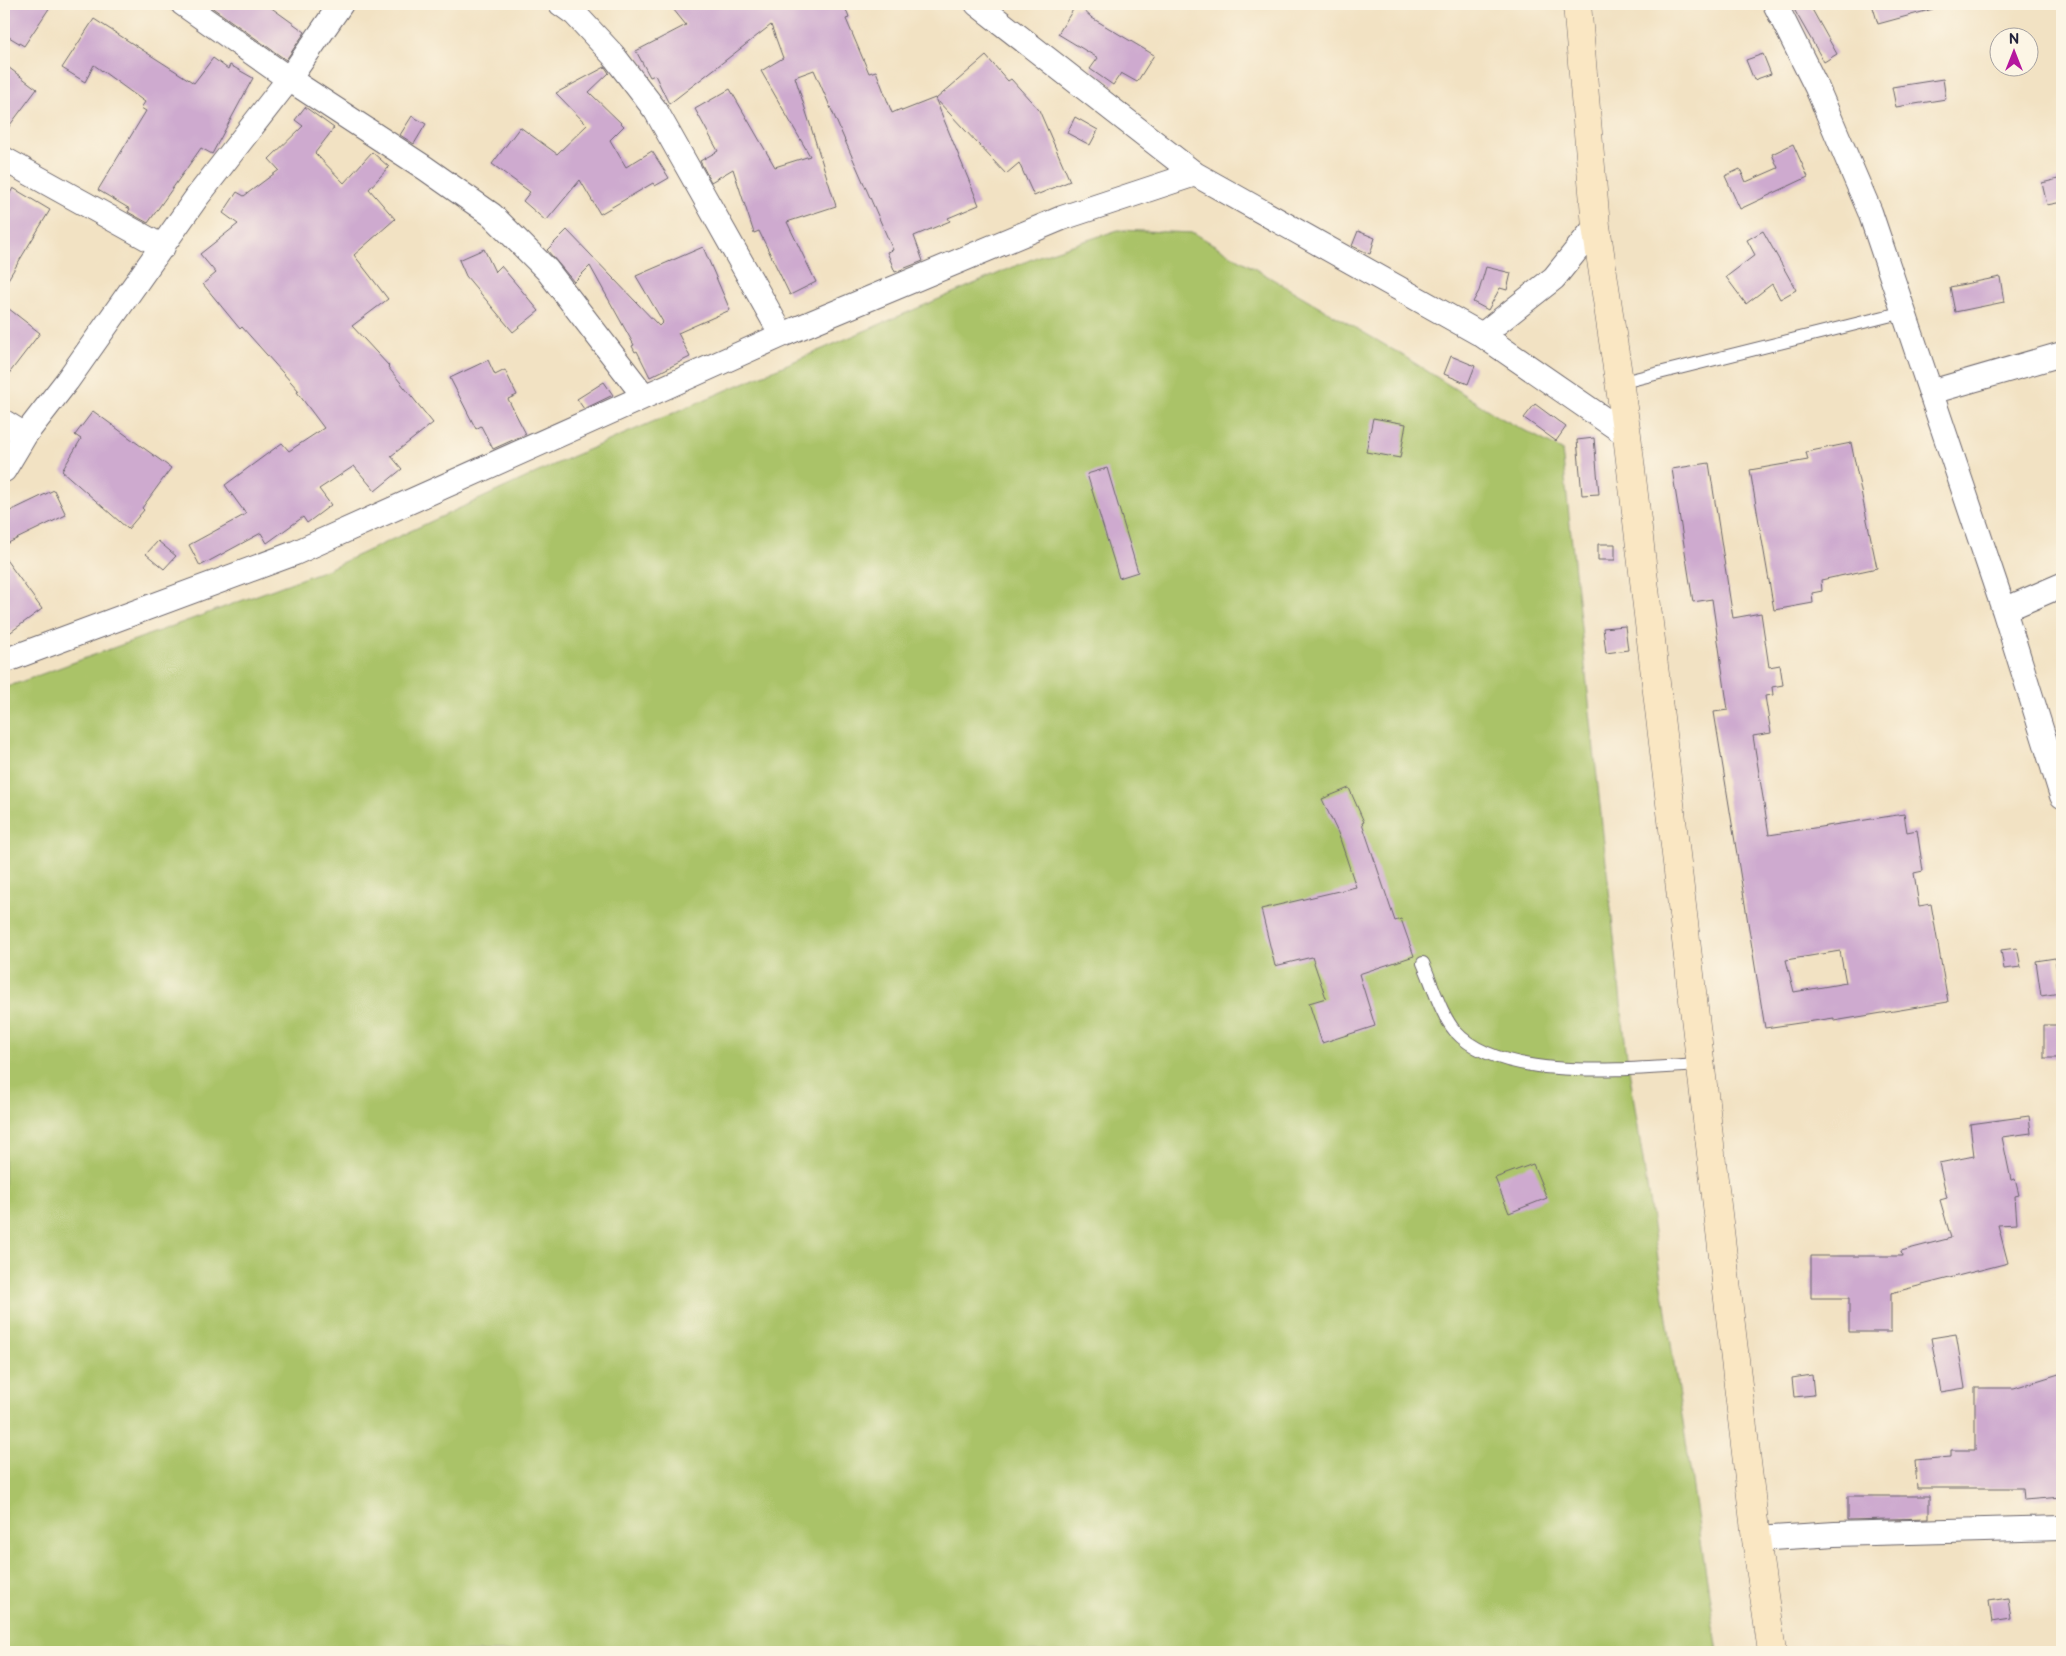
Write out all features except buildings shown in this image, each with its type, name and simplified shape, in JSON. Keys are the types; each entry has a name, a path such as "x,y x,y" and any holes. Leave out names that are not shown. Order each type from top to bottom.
{"main road":[{"path":"1577,4 1596,226 1626,435 1756,1539 1772,1652"}],"street":[{"path":"183,4 289,79 425,168 492,215 547,270 644,396"},
{"path":"4,470 25,435 68,381 197,198 289,79 341,4"},
{"path":"561,4 575,14 613,55 656,111 782,335"},
{"path":"977,4 1195,174 1482,335 1626,435"},
{"path":"1775,4 1816,88 1870,212 2004,610 2062,796"},
{"path":"4,159 163,247"},
{"path":"4,660 295,553 782,335 1062,218 1195,174"},
{"path":"1482,335 1554,278 1596,226"},
{"path":"1931,392 2062,354"},
{"path":"4,422 25,435"},
{"path":"2004,610 2062,586"},
{"path":"1756,1539 1836,1534 2062,1528"}],"lane":[{"path":"1619,383 1904,312"},
{"path":"1423,963 1453,1030 1464,1041 1479,1050 1513,1062 1565,1069 1608,1070 1701,1065"}],"green space":[{"path":"1118,230 1194,233 1402,355 1499,417 1562,450 1626,1049 1718,1652 4,1652 4,688 328,569 571,457 1039,256"}]}
